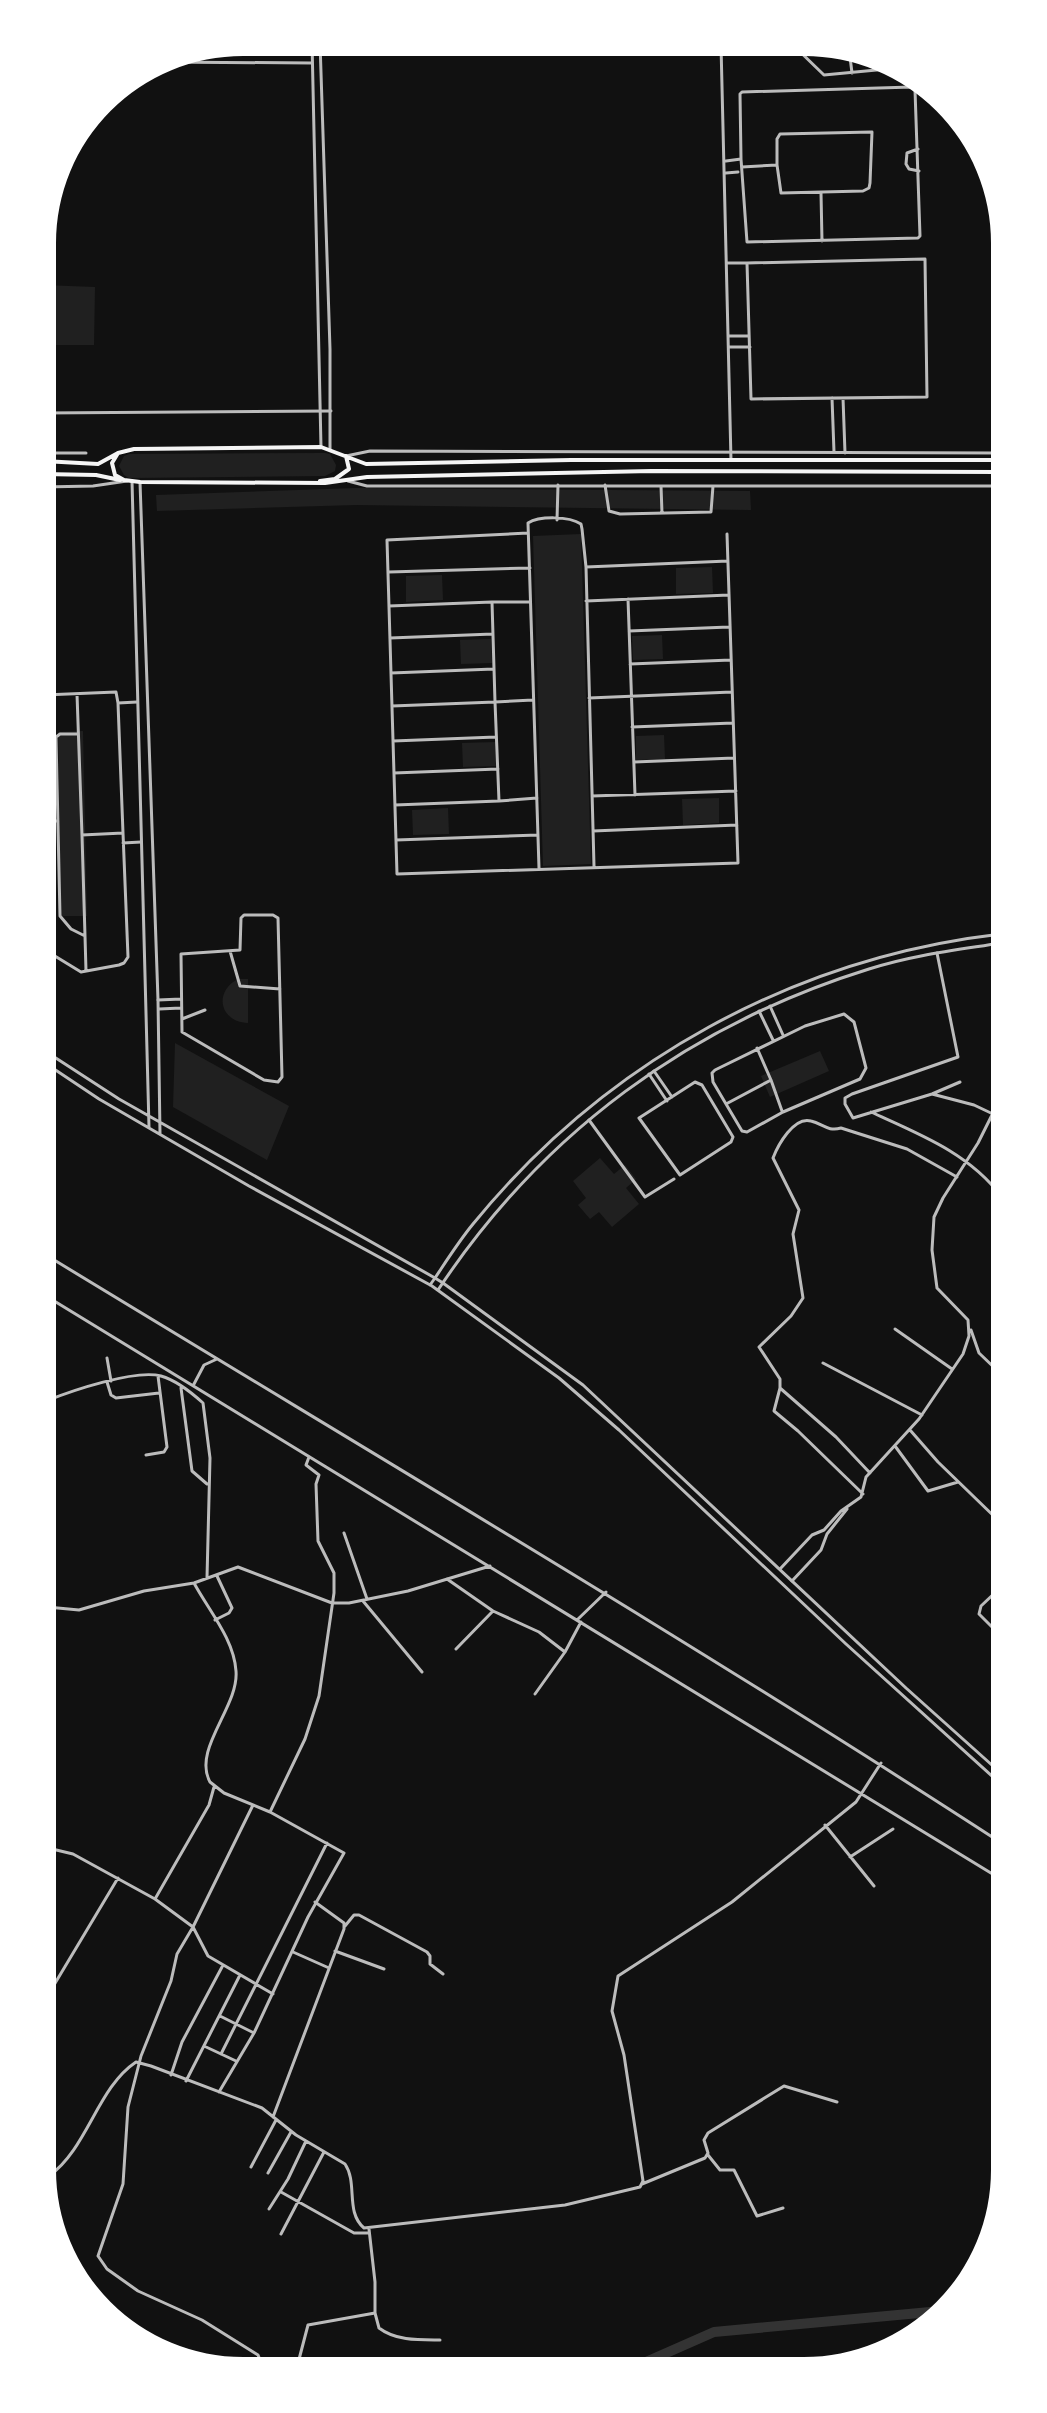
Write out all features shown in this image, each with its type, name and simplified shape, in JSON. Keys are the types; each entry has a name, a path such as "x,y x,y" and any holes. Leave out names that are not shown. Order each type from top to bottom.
{"main road":[{"path":"56,462 98,464 118,453 134,449 321,447 366,464 866,456 991,460"},
{"path":"118,453 112,463 115,475 128,481"},
{"path":"315,483 335,479 345,473 349,469 346,456"},
{"path":"56,474 96,475 140,482 315,483 367,477 623,472 991,472"}],"street":[{"path":"312,56 321,447"},
{"path":"320,56 330,450"},
{"path":"721,56 731,460"},
{"path":"804,56 824,75 875,70"},
{"path":"198,62 312,63"},
{"path":"851,63 852,73"},
{"path":"907,87 742,92 741,159 746,241 919,238 915,93"},
{"path":"313,89 321,89"},
{"path":"872,132 869,188 863,191 781,193 777,165 777,139 780,134 872,132"},
{"path":"918,149 907,153 906,164 909,169 919,171"},
{"path":"726,161 741,159"},
{"path":"742,167 777,165"},
{"path":"726,173 738,172"},
{"path":"821,193 822,241"},
{"path":"728,263 925,259 927,397 751,399 747,263"},
{"path":"729,336 749,336"},
{"path":"729,347 750,347"},
{"path":"832,398 834,452"},
{"path":"843,398 845,453"},
{"path":"56,413 331,411"},
{"path":"346,456 370,451 834,452 866,456 991,453"},
{"path":"56,453 86,453"},
{"path":"56,487 128,481 149,1127"},
{"path":"346,481 367,486 991,486"},
{"path":"140,482 159,1009 160,1133"},
{"path":"557,520 558,485"},
{"path":"605,485 606,504 612,513 711,512 713,486"},
{"path":"661,486 662,513"},
{"path":"539,868 528,523 573,519 581,524 586,567 594,866"},
{"path":"528,533 387,540 397,874 738,863 727,534"},
{"path":"586,567 728,561"},
{"path":"388,572 530,568"},
{"path":"586,601 729,595"},
{"path":"628,599 635,795"},
{"path":"492,602 499,801"},
{"path":"389,606 531,602"},
{"path":"629,631 730,627"},
{"path":"390,638 493,634"},
{"path":"630,664 731,660"},
{"path":"391,673 494,669"},
{"path":"56,695 116,692 128,957 119,965 81,972 56,958"},
{"path":"589,698 732,692"},
{"path":"77,694 86,971"},
{"path":"392,706 534,700"},
{"path":"118,703 137,702"},
{"path":"632,727 733,723"},
{"path":"77,734 60,734 56,737 60,916 73,931 85,936"},
{"path":"393,741 496,737"},
{"path":"634,762 735,758"},
{"path":"394,773 498,769"},
{"path":"592,796 736,791"},
{"path":"395,805 537,798"},
{"path":"593,831 737,825"},
{"path":"82,835 123,833"},
{"path":"396,840 538,835"},
{"path":"123,843 141,842"},
{"path":"243,916 276,917 282,1077 278,1082 264,1080 183,1033 181,953 230,951 242,948 243,916"},
{"path":"144,934 155,933"},
{"path":"430,1285 487,1207 570,1123 617,1085 714,1022 767,997 870,960 925,946 991,936"},
{"path":"438,1290 481,1228 527,1176 615,1097 702,1040 770,1006 872,968 991,945"},
{"path":"230,951 240,986 280,989"},
{"path":"937,953 958,1057 875,1084 845,1098 845,1104 853,1118 932,1094 960,1082"},
{"path":"158,1000 181,999"},
{"path":"770,1006 784,1036"},
{"path":"159,1009 181,1008"},
{"path":"182,1019 205,1010"},
{"path":"759,1011 773,1040"},
{"path":"847,1015 854,1022 866,1068 860,1079 744,1132 713,1082 712,1073 784,1036 805,1026 847,1015"},
{"path":"757,1048 783,1112"},
{"path":"56,1058 119,1099 435,1278 583,1385 991,1764"},
{"path":"56,1070 324,1229 430,1285 579,1394 991,1776"},
{"path":"654,1071 672,1097"},
{"path":"649,1074 667,1101"},
{"path":"726,1104 771,1080"},
{"path":"695,1082 699,1083 733,1137 731,1142 680,1175 638,1119 667,1101 695,1082"},
{"path":"932,1094 974,1105 991,1113"},
{"path":"871,1112 931,1139 967,1161 991,1186"},
{"path":"991,1118 934,1217 933,1264 941,1295 964,1315 979,1353 991,1364"},
{"path":"589,1120 645,1197 674,1179"},
{"path":"863,1494 774,1411 780,1379 759,1347 791,1316 803,1298 793,1234 799,1210 772,1161 793,1127 809,1120 832,1130 841,1128 889,1142 957,1177"},
{"path":"56,1261 606,1592 881,1763 991,1836"},
{"path":"56,1302 991,1873"},
{"path":"771,1573 812,1535 824,1530 858,1501 863,1494 864,1481 922,1415 952,1369 968,1344 970,1327"},
{"path":"895,1329 952,1369"},
{"path":"107,1358 111,1395 116,1398 159,1393"},
{"path":"193,1386 204,1365 217,1359"},
{"path":"823,1363 922,1415"},
{"path":"146,1455 164,1452 167,1447 158,1376"},
{"path":"56,1397 82,1386 158,1376 181,1388 204,1406 210,1458 207,1578"},
{"path":"181,1388 192,1471 208,1486"},
{"path":"780,1388 836,1437 870,1473"},
{"path":"910,1429 938,1462 991,1513"},
{"path":"895,1446 928,1491 959,1482"},
{"path":"270,1812 305,1739 319,1696 332,1603 334,1573 318,1541 316,1484 319,1475 306,1465 309,1457"},
{"path":"792,1581 821,1550 827,1534 849,1506"},
{"path":"344,1533 365,1600 422,1672"},
{"path":"56,1608 79,1610 144,1591 194,1583 243,1567 332,1603 365,1600 490,1566"},
{"path":"215,1620 232,1608 217,1576"},
{"path":"447,1579 493,1611 539,1632 565,1652"},
{"path":"194,1583 233,1652 237,1679 206,1762 207,1776 214,1787 328,1842 341,1850 343,1857 315,1902 254,2033 219,2092"},
{"path":"535,1694 565,1652 579,1621 606,1592"},
{"path":"991,1597 981,1606 979,1614 991,1626"},
{"path":"456,1649 493,1611"},
{"path":"642,2184 626,2067 612,2011 618,1976 732,1902 863,1795 881,1763"},
{"path":"155,1899 209,1805 214,1787"},
{"path":"253,1805 177,1954 171,1981 149,2034 128,2107 123,2184 106,2238 98,2252 99,2260 138,2291 202,2320 259,2357"},
{"path":"825,1825 874,1886"},
{"path":"850,1857 893,1829"},
{"path":"221,2054 328,1842"},
{"path":"56,1850 73,1854 155,1899 193,1927 206,1954 273,1994"},
{"path":"56,1982 118,1878"},
{"path":"315,1902 345,1926"},
{"path":"251,2167 275,2118 345,1926 354,1915 427,1952 432,1967 443,1974"},
{"path":"335,1951 384,1969"},
{"path":"293,1952 329,1968"},
{"path":"171,2075 182,2042 223,1965"},
{"path":"186,2081 240,1975"},
{"path":"220,2016 254,2033"},
{"path":"204,2046 236,2061"},
{"path":"56,2170 76,2148 116,2083 129,2067 140,2063 262,2108 291,2132 348,2168 355,2216 361,2226 369,2231"},
{"path":"783,2208 757,2216 734,2170 720,2170 708,2155 704,2140 708,2133 784,2086 837,2102"},
{"path":"268,2173 291,2132"},
{"path":"269,2209 281,2192 306,2141"},
{"path":"281,2234 324,2152"},
{"path":"281,2192 354,2233 565,2205 642,2184 708,2155"},
{"path":"369,2231 375,2313 379,2328 389,2335 414,2340 440,2340"},
{"path":"300,2357 308,2325 375,2313"}],"shaded area":[{"path":"56,286 95,287 94,345 56,345"},
{"path":"129,454 330,454 336,465 335,471 325,476 129,478 119,466 124,456"},
{"path":"356,488 750,491 751,510 356,505 157,511 156,495"},
{"path":"581,534 591,864 543,866 533,536"},
{"path":"712,567 713,593 676,594 676,568"},
{"path":"442,575 443,600 406,602 406,576"},
{"path":"662,635 663,659 633,660 632,636"},
{"path":"491,639 492,663 461,664 460,640"},
{"path":"83,731 87,916 61,916 58,732"},
{"path":"664,735 665,759 636,760 636,736"},
{"path":"495,742 496,766 463,767 462,743"},
{"path":"719,798 719,823 683,825 682,799"},
{"path":"448,808 449,834 413,835 412,810"},
{"path":"238,979 248,979 248,1023 231,1018 223,1006 225,991"},
{"path":"175,1043 289,1106 267,1160 173,1107"},
{"path":"820,1051 829,1071 770,1097 761,1076"},
{"path":"600,1158 614,1174 625,1165 636,1179 626,1188 639,1204 612,1227 599,1212 590,1219 578,1205 586,1198 573,1181"}],"waterway":[{"path":"657,2357 714,2332 925,2312"}]}
